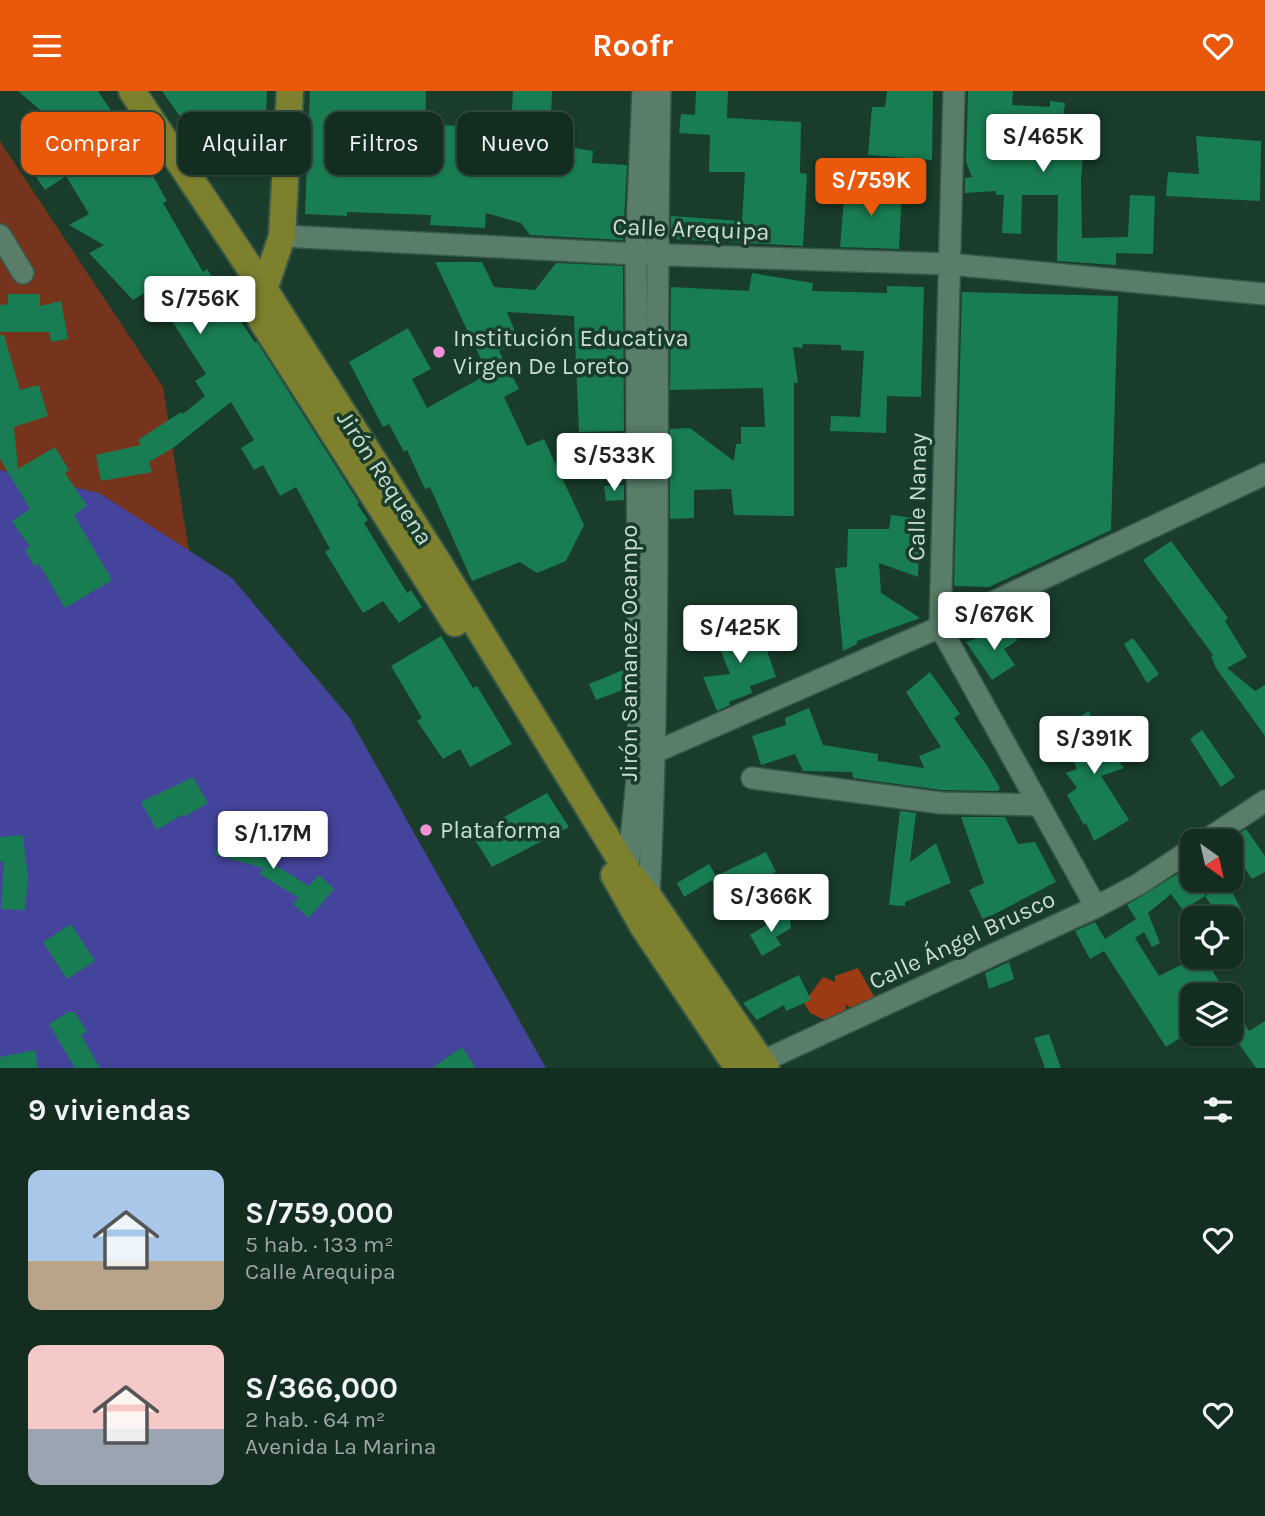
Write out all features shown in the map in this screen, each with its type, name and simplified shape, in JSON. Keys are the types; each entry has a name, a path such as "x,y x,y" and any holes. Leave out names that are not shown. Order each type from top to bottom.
{"main road":[{"name":"Jirón Requena","path":"132,91 266,292 431,567 635,896 753,1066"},
{"path":"266,292 282,236 290,91"},
{"name":"Jirón Requena","path":"266,292 262,296 260,318 431,567"}],"street":[{"name":"Jirón Samanez Ocampo","path":"635,896 647,756 643,91"},
{"name":"Jirón Samanez Ocampo","path":"646,254 660,91"},
{"name":"Calle Nanay","path":"940,627 954,91"},
{"path":"0,235 23,273"},
{"name":"Calle Arequipa","path":"282,236 646,254 949,264 1265,294"},
{"path":"647,756 940,627 1265,474"},
{"path":"940,627 1096,907"},
{"name":"Jirón Samanez Ocampo","path":"635,896 647,756"},
{"path":"752,778 941,803 1039,804"},
{"path":"1223,829 1265,801"},
{"name":"Calle Ángel Brusco","path":"753,1066 1096,907 1139,884 1180,857"}],"shaded area":[{"path":"0,141 163,387 189,551 99,493 0,470"},
{"path":"0,470 99,493 232,578 349,717 546,1068 0,1068"},
{"path":"858,968 875,998 851,1008 845,1004 848,1014 827,1021 810,1013 804,1003 823,977 835,982 835,976"}],"building":[{"path":"18,91 98,91 112,112 43,112"},
{"path":"162,91 267,91 266,112 178,113"},
{"path":"310,91 426,91 425,112 325,112 325,175 443,175 443,125 457,126 457,175 573,175 573,148 593,151 592,163 627,165 623,240 530,235 521,223 486,213 485,228 430,225 431,215 347,212 347,216 305,214 307,175 311,175"},
{"path":"513,91 552,91 551,112 512,112"},
{"path":"696,91 728,91 727,118 801,122 800,173 807,174 803,246 671,239 671,216 742,221 745,172 709,172 710,135 679,133 681,114 695,115"},
{"path":"887,91 933,91 932,160 868,155 872,107 885,107"},
{"path":"968,91 1013,91 1012,105 1050,107 1050,101 1065,103 1061,132 1085,134 1081,179 1082,238 1128,237 1130,195 1155,196 1153,254 1116,253 1116,265 1057,261 1058,195 1022,195 1021,234 1002,233 1004,195 996,195 996,191 965,193 965,178 972,177 966,162"},
{"path":"1196,136 1261,141 1260,201 1166,196 1168,172 1199,174"},
{"path":"35,175 153,176 167,201 163,203 203,272 207,269 255,343 257,342 359,503 357,504 368,520 364,523 407,593 411,590 422,607 399,623 383,601 363,613 325,552 330,549 296,487 280,496 263,465 254,470 241,448 254,440 231,402 173,448 149,462 152,472 101,481 96,455 141,445 138,440 181,412 183,414 205,396 195,381 206,374 151,289 133,300 89,253 104,245 69,225 89,214 66,176 45,190"},
{"path":"845,187 902,190 899,249 840,247"},
{"path":"435,262 482,262 494,287 535,290 556,263 623,266 624,431 579,432 574,316 507,312 519,341 499,351 519,389 504,397 527,446 544,439 584,525 566,561 537,573 520,562 472,581 430,487 425,489 407,450 404,452 389,424 383,427 349,362 408,328 431,369 412,379 427,408 488,374"},
{"path":"752,273 813,283 812,291 887,293 887,286 924,287 921,397 887,396 886,433 830,431 831,416 860,417 864,351 841,350 841,345 803,344 802,348 793,347 798,383 794,383 794,516 734,515 731,489 694,490 694,518 670,519 670,429 690,428 734,461 736,444 741,444 741,427 765,427 763,388 670,390 671,287 749,291"},
{"path":"962,292 1118,296 1111,530 989,587 954,586"},
{"path":"8,294 40,294 40,306 61,301 68,339 51,342 49,332 0,332 0,305 8,304"},
{"path":"0,335 4,335 20,390 39,385 48,416 14,427 18,469 55,447 69,470 65,473 87,506 74,515 112,580 65,608 39,564 35,567 25,550 30,547 12,521 30,509 0,459"},
{"path":"624,485 624,500 606,501 604,486"},
{"path":"891,515 920,519 918,577 879,563 881,593 920,618 857,641 857,644 843,651 835,568 847,567 848,529 889,529"},
{"path":"1171,541 1228,618 1225,621 1247,657 1227,668 1255,691 1265,685 1265,736 1216,668 1211,656 1213,655 1143,560"},
{"path":"759,627 776,677 750,686 752,693 729,702 730,705 717,711 703,677 730,674 713,631"},
{"path":"1005,629 1018,640 1004,649 1015,665 992,680 966,642"},
{"path":"441,636 473,688 477,686 512,744 470,767 460,749 443,759 417,721 422,718 391,666"},
{"path":"1133,638 1159,674 1147,683 1124,644"},
{"path":"623,670 625,689 596,700 589,684"},
{"path":"930,672 960,714 954,718 988,767 1000,788 998,791 942,790 853,778 852,772 803,771 795,754 761,765 752,736 786,725 785,718 809,708 823,745 878,754 878,761 924,768 919,756 941,747 906,692"},
{"path":"1089,711 1101,739 1118,732 1124,747 1112,752 1124,768 1101,776 1129,820 1094,841 1086,823 1084,825 1067,795 1077,788 1066,773 1077,769 1061,728"},
{"path":"1202,730 1235,777 1221,787 1190,739"},
{"path":"193,777 208,803 157,830 141,802"},
{"path":"547,793 569,827 492,867 472,835"},
{"path":"900,811 916,813 910,862 936,843 951,883 905,902 905,906 889,905"},
{"path":"961,817 1005,817 1018,844 1035,842 1056,882 983,920 969,890 984,883"},
{"path":"223,827 258,837 254,852 309,886 319,875 334,889 309,918 293,904 299,898 260,874 263,868 215,855"},
{"path":"1246,829 1265,856 1265,872 1252,879 1243,866 1243,831"},
{"path":"23,835 28,878 25,910 1,909 4,861 0,862 0,837"},
{"path":"766,852 776,872 722,899 712,880 684,897 677,883 709,864 716,876"},
{"path":"1180,872 1180,893 1204,893 1205,896 1189,906 1180,906 1171,894 1148,913 1160,943 1152,947 1144,932 1135,938 1159,976 1180,966 1180,969 1211,969 1220,983 1180,983 1180,1038 1166,1047 1104,951 1090,959 1075,931 1095,922 1105,939 1136,919 1127,905"},
{"path":"1209,893 1233,893 1239,906 1212,906 1205,896"},
{"path":"789,911 791,928 776,937 781,945 762,956 750,935"},
{"path":"71,924 95,961 67,979 43,942"},
{"path":"1009,962 1014,979 989,989 985,973"},
{"path":"799,975 811,1000 786,1011 784,1005 757,1020 743,1003"},
{"path":"69,1012 75,1012 87,1032 81,1035 100,1068 75,1068 49,1024"},
{"path":"1243,1021 1249,1031 1265,1021 1265,1068 1256,1068 1241,1046 1243,1046"},
{"path":"1049,1034 1061,1068 1045,1068 1034,1038"},
{"path":"462,1047 476,1068 432,1068"},
{"path":"35,1050 38,1068 0,1068 0,1057"}],"place":[{"name":"Institución Educativa Virgen De Loreto","path":"439,352"},
{"name":"Plataforma","path":"426,830"}]}
